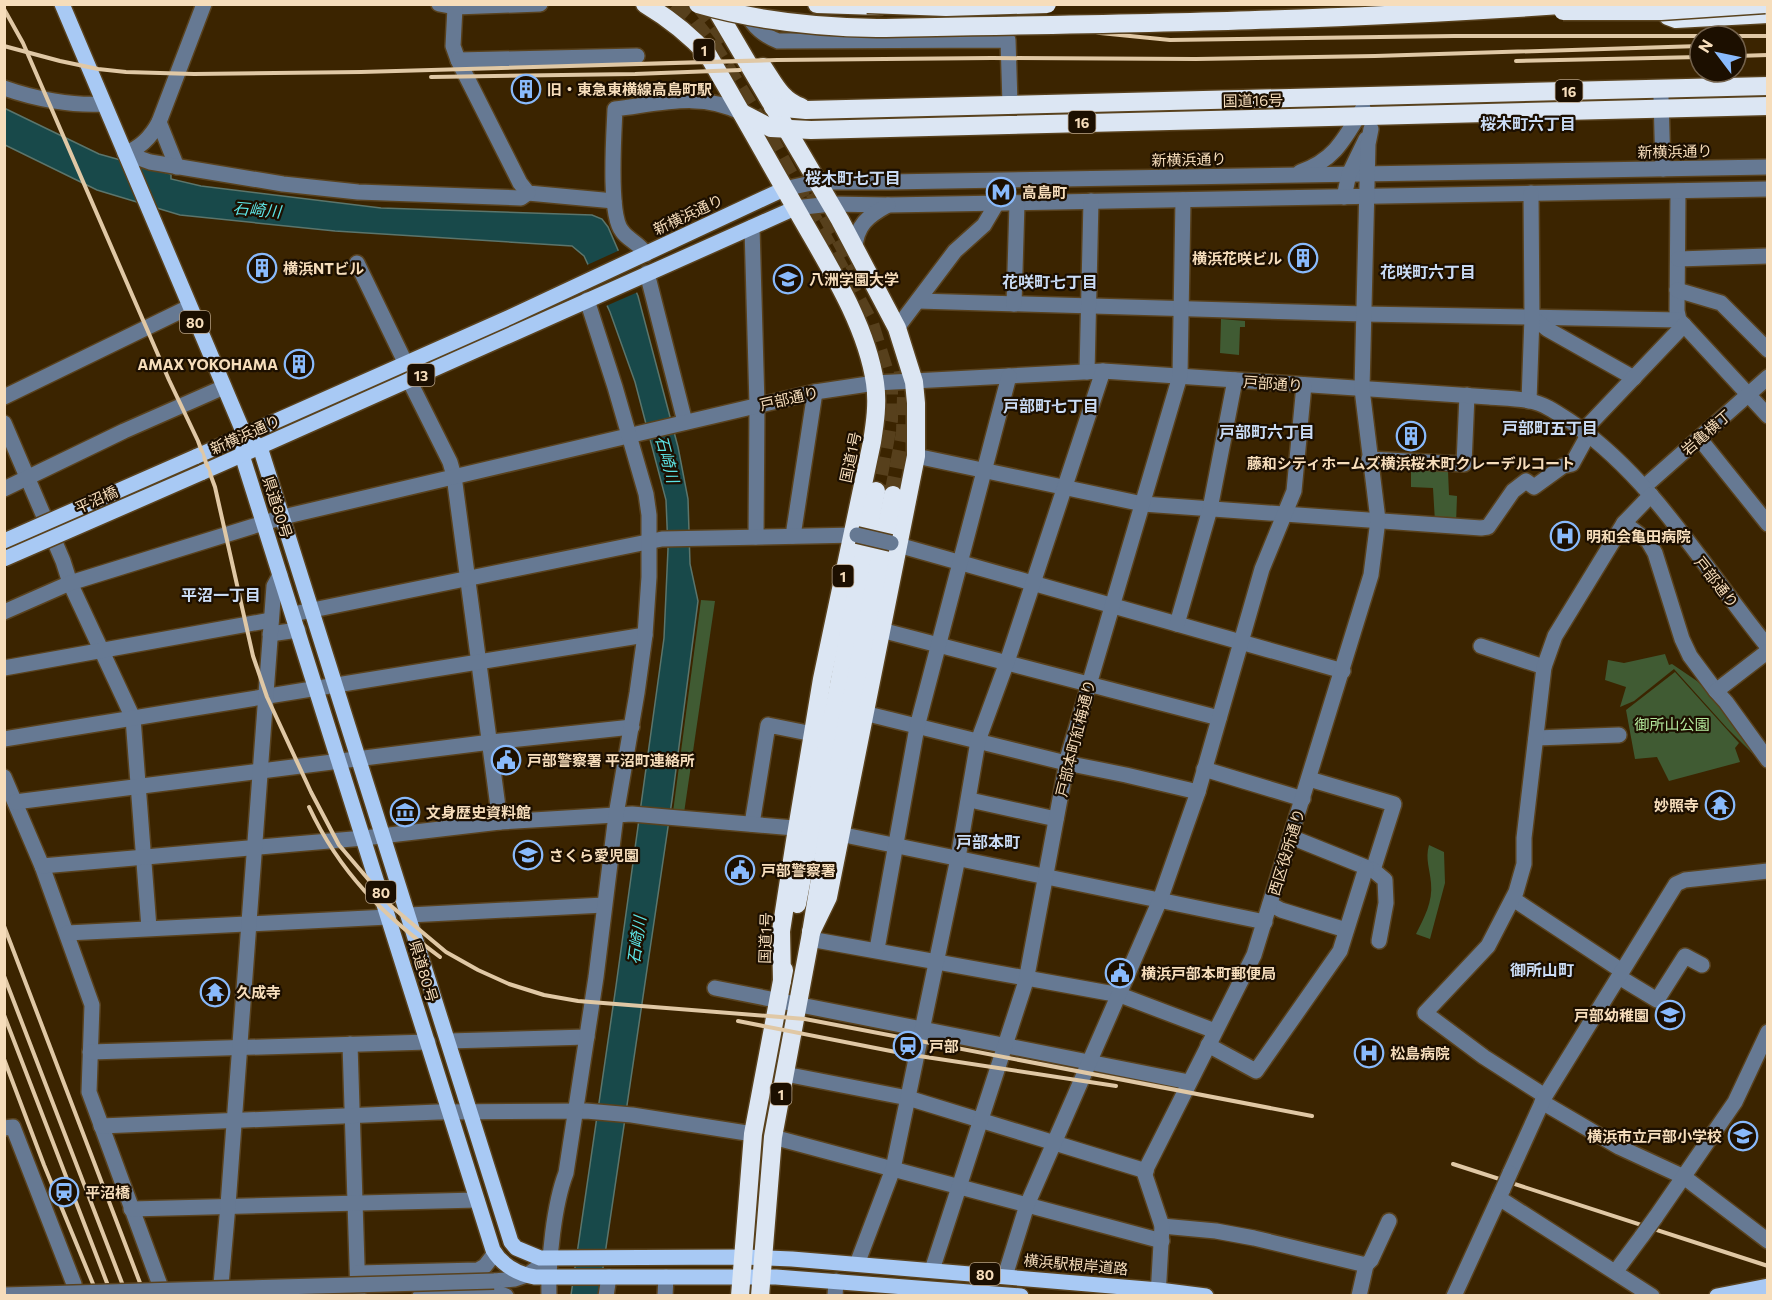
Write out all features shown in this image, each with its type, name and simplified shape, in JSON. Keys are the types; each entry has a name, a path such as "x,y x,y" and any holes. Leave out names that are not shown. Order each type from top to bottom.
{"highway":[{"name":"国道1号","path":"645,4 671,19 708,55 828,266 858,325 875,383 876,405 872,442 813,734 819,831"},
{"path":"698,4 753,18 816,26 877,28 1478,11 1660,11 1765,4"},
{"name":"国道1号","path":"714,4 816,182 831,204 897,328 914,382 916,403 916,456 894,544 881,630 864,713 781,931 782,981 753,1134 740,1296"},
{"path":"714,4 738,26 780,94 794,104 819,110"},
{"path":"818,4 1047,4"},
{"path":"1478,11 1575,4"},
{"path":"1658,4 1668,16 1676,19 1767,14"},
{"name":"国道16号","path":"773,107 819,110 1767,86"},
{"name":"国道16号","path":"742,113 771,128 786,130 1358,116 1375,122 1661,108 1767,106"},
{"name":"国道1号","path":"760,1296 773,1137 811,936 819,831 885,493"}],"main road":[{"name":"80","path":"62,4 245,436"},
{"name":"新横浜通り","path":"195,457 510,317 784,189"},
{"name":"13","path":"593,298 795,208"},
{"name":"新横浜通り","path":"201,473 593,298"},
{"path":"245,436 260,447"},
{"name":"県道80号","path":"245,436 242,455 495,1253"},
{"name":"県道80号","path":"260,447 511,1242 516,1248 529,1255 551,1258 763,1257"},
{"name":"平沼橋","path":"4,541 195,457"},
{"name":"平沼橋","path":"4,559 201,473"},
{"name":"80","path":"495,1253 503,1263 527,1275 548,1277 741,1276 835,1288 1021,1296"},
{"name":"横浜駅根岸道路","path":"763,1257 1005,1276 1206,1296"},
{"path":"1717,1296 1767,1286"}],"street":[{"path":"126,157 152,135 159,122 204,4"},
{"path":"528,194 520,183 458,60 453,46 447,6 540,4"},
{"path":"743,4 748,18 760,32 778,41 1008,40 1010,104"},
{"path":"953,4 953,39"},
{"path":"458,60 637,56"},
{"path":"4,88 18,93 75,103 104,104"},
{"path":"1660,88 1663,169"},
{"path":"1289,176 1320,164 1332,155 1370,95"},
{"path":"646,254 639,244 622,231 614,212 615,110 699,100 716,102 742,113"},
{"path":"159,122 177,167"},
{"path":"1344,197 1349,174 1375,122"},
{"name":"西区役所通り","path":"1146,1172 1149,1161 1254,955 1371,575 1378,520 1362,389 1367,174 1375,122"},
{"path":"126,157 283,184 358,192 521,198 528,194 614,201"},
{"name":"新横浜通り","path":"784,189 816,182 1767,167"},
{"path":"795,208 831,204 1017,203 1767,189"},
{"path":"1678,191 1677,290 1681,322 1767,416"},
{"path":"1529,401 1532,317 1531,194"},
{"name":"戸部本町紅梅通り","path":"932,1270 1027,979 1066,763 1180,376 1183,200"},
{"path":"857,1264 893,1169 970,800 978,741 1007,662 1064,488 1095,371 1089,306 1091,201"},
{"path":"897,328 955,251 984,225 997,203"},
{"path":"1014,304 1017,203"},
{"path":"855,249 855,237 864,221 888,205"},
{"path":"752,227 757,405 756,537"},
{"path":"1678,259 1767,255"},
{"path":"357,263 405,362"},
{"path":"642,276 680,423"},
{"path":"1677,290 1721,303 1767,350"},
{"path":"549,1296 548,1277 560,1189 566,1173 587,1037 616,815 645,635 649,542 646,494 615,387 593,298"},
{"path":"918,301 1681,322"},
{"path":"4,396 189,307"},
{"path":"1532,317 1547,329 1634,378"},
{"path":"916,456 1143,504 1488,527 1513,491 1526,481 1534,487 1563,466 1572,464 1586,433 1681,322"},
{"name":"戸部通り","path":"4,612 70,583 283,517 815,392 875,383 1095,371 1529,401 1560,414 1586,433 1647,491 1767,649"},
{"path":"876,949 917,727 1009,376"},
{"name":"岩亀横丁","path":"1543,1099 1425,1013 1488,946 1513,899 1524,864 1524,831 1544,667 1555,636 1624,523 1647,491 1699,438 1767,377"},
{"path":"409,380 450,462 454,477 500,822"},
{"path":"1177,624 1210,509 1235,380"},
{"path":"1005,1276 1027,1205 1160,900 1198,792 1262,568 1293,491 1304,385"},
{"path":"4,489 124,431 224,387"},
{"path":"793,536 815,392"},
{"path":"1369,459 1464,464 1467,396"},
{"path":"4,423 63,561 70,583 133,718 149,928"},
{"path":"1699,438 1767,524"},
{"path":"1624,523 1648,541 1655,553 1682,639 1690,656 1766,754"},
{"path":"293,614 667,539 854,536 960,562 1343,671"},
{"path":"219,1290 228,1205 256,848 274,586 280,575"},
{"path":"4,668 102,651 271,627 298,630"},
{"path":"881,630 1219,718"},
{"path":"4,740 266,695 645,635"},
{"path":"1481,646 1544,667"},
{"path":"1716,691 1767,649"},
{"path":"864,713 1066,763 1198,792"},
{"path":"752,824 768,725 813,734"},
{"path":"15,802 491,742 632,727"},
{"path":"1536,738 1618,735"},
{"path":"1204,769 1303,800"},
{"path":"4,777 42,866 92,1005 88,1092 162,1291 358,1285 478,1270 485,1266 495,1253"},
{"path":"1208,1045 1256,1071 1340,951 1394,804 1309,779"},
{"path":"970,800 1056,819"},
{"path":"42,866 364,838 500,822 632,814 819,831 1265,922"},
{"path":"1291,837 1370,869 1385,880 1386,903 1379,941"},
{"path":"1454,1296 1543,1099 1671,890 1679,882 1767,871"},
{"path":"1513,899 1657,1000 1685,956 1702,965"},
{"path":"1270,904 1281,910 1346,930"},
{"path":"409,915 604,905"},
{"path":"67,933 388,916"},
{"path":"811,936 937,962 1120,995 1215,1031"},
{"path":"715,988 922,1031 1189,1082"},
{"path":"1616,1271 1735,1102 1767,1032"},
{"path":"448,1041 587,1037"},
{"path":"90,1052 428,1042"},
{"path":"350,1044 358,1285"},
{"path":"785,1074 908,1098 1146,1172 1162,1233 1158,1293"},
{"path":"1543,1099 1619,1147 1684,1177 1767,1241"},
{"path":"101,1126 450,1112 575,1110 632,1115 753,1134"},
{"path":"4,1128 13,1127 75,1292 4,1290"},
{"path":"773,1137 1027,1205 1162,1233 1216,1231 1366,1265"},
{"path":"1501,1193 1652,1296"},
{"path":"131,1209 477,1200"},
{"path":"1359,1296 1366,1265 1375,1253 1389,1221"},
{"path":"420,1296 499,1290 515,1279 527,1275 551,1258"},
{"path":"606,1296 607,1277"},
{"path":"665,1296 666,1277"},
{"path":"181,1296 219,1290"},
{"path":"4,1295 499,1290"}],"green space":[{"path":"1221,319 1245,321 1245,327 1240,327 1239,355 1220,353"},
{"path":"1411,468 1448,471 1449,495 1457,496 1456,524 1435,522 1433,488 1411,487"},
{"path":"701,600 715,601 684,813 673,812"},
{"path":"1665,654 1669,665 1672,664 1697,681 1723,707 1758,759 1674,669 1634,701 1620,707 1626,687 1605,680 1608,660 1624,663"},
{"name":"御所山公園","path":"1675,672 1739,743 1735,748 1740,762 1669,781 1657,757 1635,759 1626,710"},
{"path":"1429,845 1444,852 1445,883 1430,939 1416,934 1431,897"}],"water":[{"name":"石崎川","path":"4,108 99,154 171,174 171,179 201,186 381,208 592,215 602,219 608,227 638,296 678,447 688,499 690,564 698,601 672,800 599,1295 571,1295 664,638 668,549 666,500 635,382 610,312 584,256 572,246 335,231 180,215 97,190 5,145"}],"pier":[{"path":"620,250 638,292 606,306 587,265"}],"tunnel":[{"path":"674,4 688,16 714,49 769,138 870,324 889,385 889,420 876,491"},
{"path":"699,4 730,43"},
{"path":"814,192 856,268"},
{"path":"893,495 905,433 906,395 902,366"}],"railway":[{"path":"1000,4 1035,17 1100,33 1170,40 1454,36 1688,36"},
{"path":"4,9 23,43 169,380 198,441 215,487 253,656 267,697 311,792 339,845 391,906 446,952 509,984 544,995 578,1001 805,1019 1312,1116"},
{"path":"1748,36 1768,36"},
{"path":"4,46 98,69 194,74 361,72 777,60 1196,59 1375,56 1688,46"},
{"path":"1748,56 1768,55"},
{"path":"1516,61 1688,57"},
{"path":"431,77 740,70"},
{"path":"309,807 334,852 364,891 399,925 440,957"},
{"path":"4,926 145,1296"},
{"path":"4,976 127,1296"},
{"path":"4,1015 112,1296"},
{"path":"738,1021 906,1054 1116,1086"},
{"path":"4,1059 44,1165 98,1296"},
{"path":"1453,1164 1768,1266"}],"place":[{"name":"旧・東急東横線高島町駅","path":"526,89"},
{"name":"高島町","path":"1001,192"},
{"name":"横浜花咲ビル","path":"1303,258"},
{"name":"横浜NTビル","path":"262,268"},
{"name":"八洲学園大学","path":"788,279"},
{"name":"AMAX YOKOHAMA","path":"299,364"},
{"name":"藤和シティホームズ横浜桜木町クレーデルコート","path":"1411,436"},
{"name":"明和会亀田病院","path":"1565,536"},
{"name":"戸部警察署 平沼町連絡所","path":"506,760"},
{"name":"妙照寺","path":"1720,805"},
{"name":"文身歴史資料館","path":"405,812"},
{"name":"さくら愛児園","path":"528,855"},
{"name":"戸部警察署","path":"740,870"},
{"name":"横浜戸部本町郵便局","path":"1120,973"},
{"name":"久成寺","path":"215,992"},
{"name":"戸部幼稚園","path":"1670,1015"},
{"name":"戸部","path":"908,1046"},
{"name":"松島病院","path":"1369,1053"},
{"name":"横浜市立戸部小学校","path":"1743,1136"},
{"name":"平沼橋","path":"64,1192"}],"district":[{"name":"桜木町六丁目","path":"1528,123"},
{"name":"桜木町七丁目","path":"853,177"},
{"name":"花咲町六丁目","path":"1428,271"},
{"name":"花咲町七丁目","path":"1050,281"},
{"name":"戸部町七丁目","path":"1051,405"},
{"name":"戸部町五丁目","path":"1550,427"},
{"name":"戸部町六丁目","path":"1267,431"},
{"name":"平沼一丁目","path":"221,594"},
{"name":"戸部本町","path":"988,841"},
{"name":"御所山町","path":"1542,969"}]}
